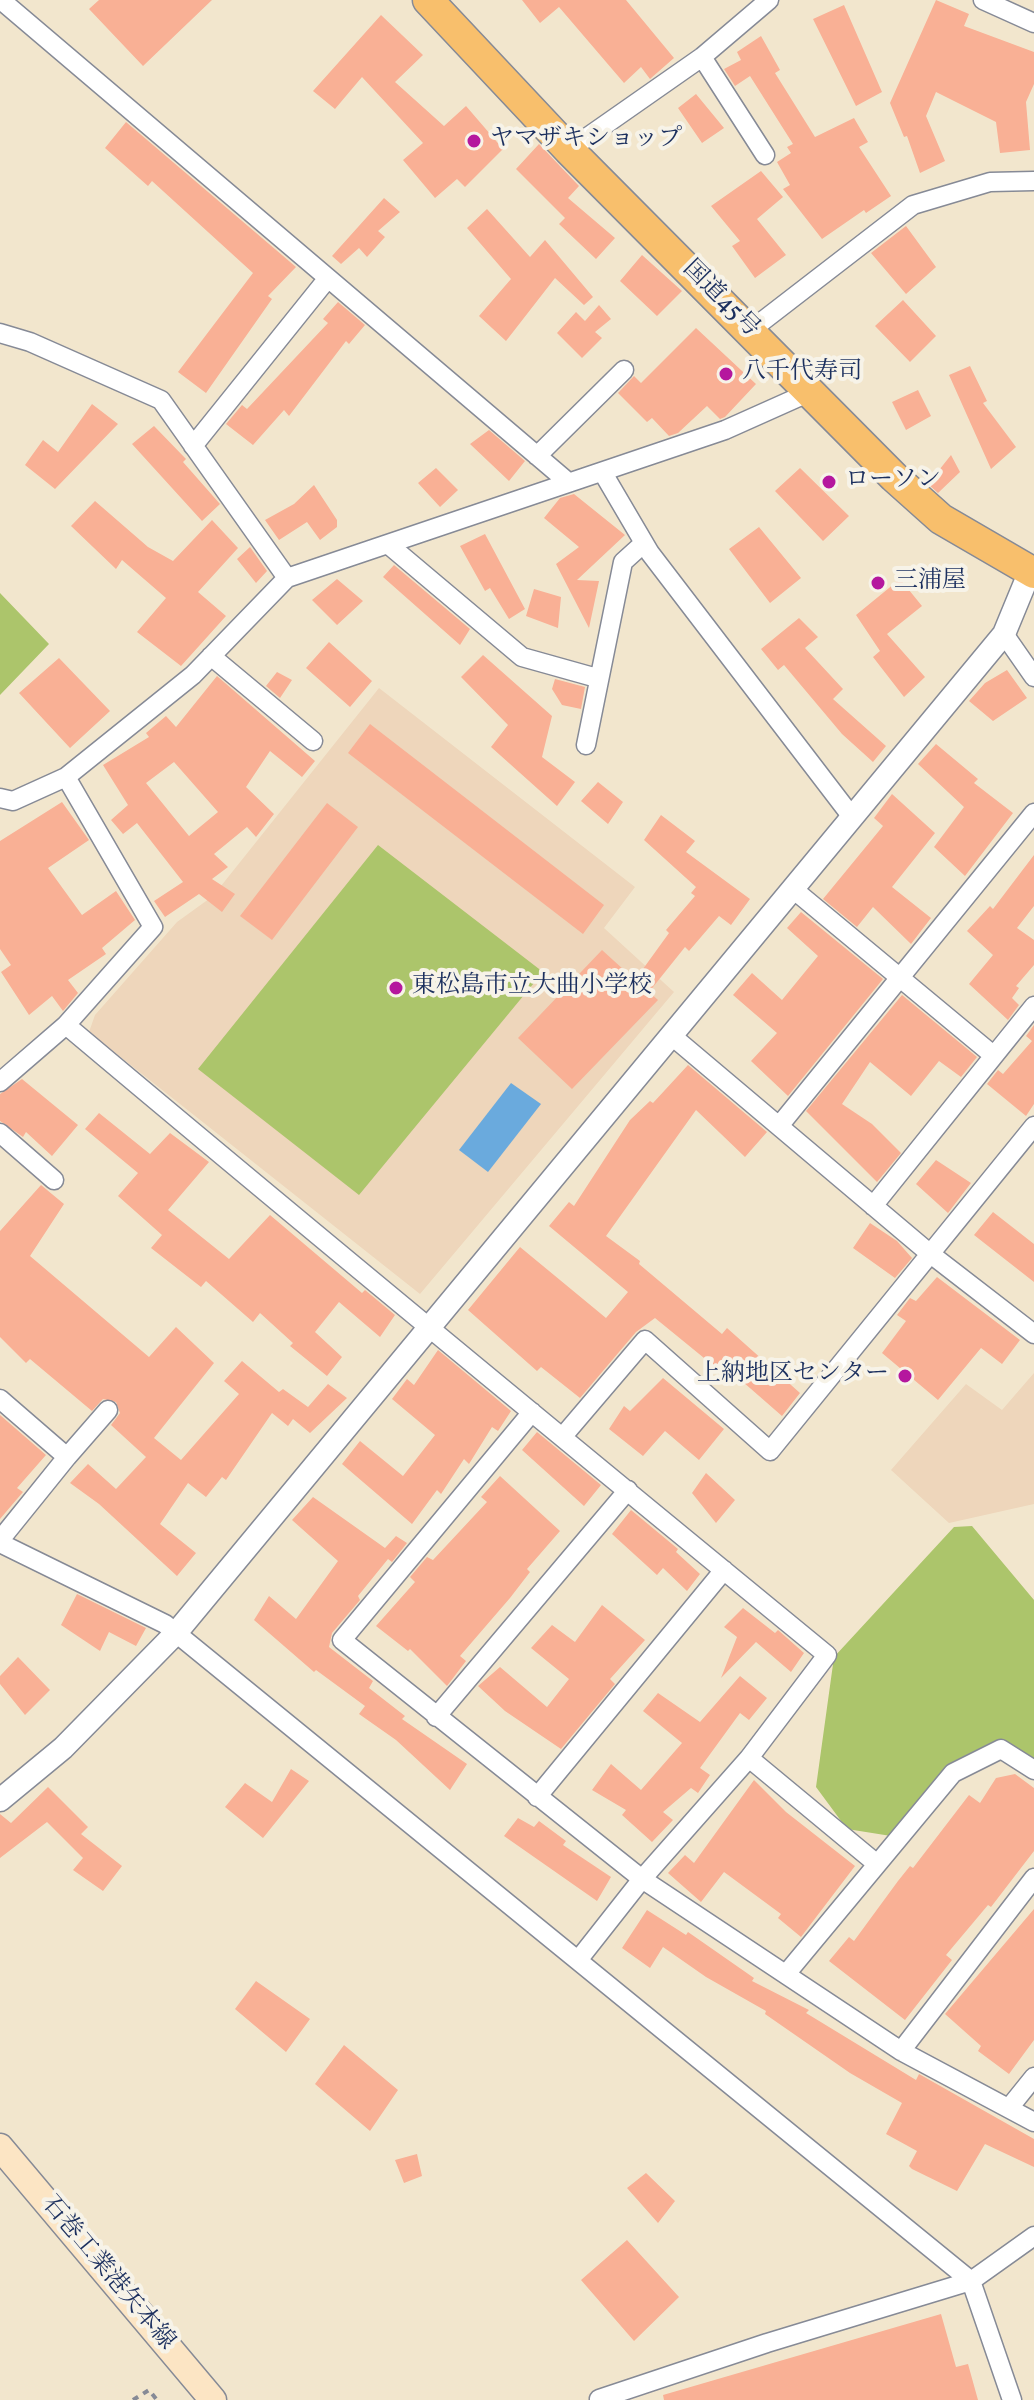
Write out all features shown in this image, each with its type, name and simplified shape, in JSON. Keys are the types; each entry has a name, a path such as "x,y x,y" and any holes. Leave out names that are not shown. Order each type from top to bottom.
{"highway":[{"name":"国道45号","path":"428,0 569,150 894,477 941,519 1032,572"}],"main road":[{"name":"石巻工業港矢本線","path":"0,2147 213,2400"}],"street":[{"path":"1,0 568,482"},
{"path":"569,150 702,57 769,0"},
{"path":"983,0 1034,23"},
{"path":"702,57 765,155"},
{"path":"751,330 913,205 990,182 1034,181"},
{"path":"193,446 328,278"},
{"path":"0,333 30,342 161,400 287,578"},
{"path":"537,456 624,370"},
{"path":"0,798 13,801 66,777 193,675 287,578 725,430 810,392"},
{"path":"603,473 644,543 852,817"},
{"path":"586,745 597,678 623,562 644,543"},
{"path":"389,545 522,657 597,678"},
{"path":"0,1800 63,1748 176,1633 1004,634 1032,572"},
{"path":"1004,634 1034,677"},
{"path":"211,656 313,741"},
{"path":"0,1082 66,1025 153,927 66,777"},
{"path":"779,1126 1034,813"},
{"path":"793,889 993,1055"},
{"path":"873,1206 1034,1006"},
{"path":"66,1025 428,1329 564,1435 827,1655 749,1758 642,1879 579,1959"},
{"path":"672,1036 928,1252 1034,1334"},
{"path":"564,1435 645,1340 770,1451 928,1252 1034,1126"},
{"path":"0,1133 54,1180"},
{"path":"0,1399 67,1457"},
{"path":"108,1410 0,1542 165,1624 971,2281 1012,2400"},
{"path":"532,1412 342,1640 642,1879 901,2051 1034,2122"},
{"path":"436,1717 628,1490"},
{"path":"537,1797 724,1570"},
{"path":"786,1974 953,1773 1001,1749 1034,1770"},
{"path":"749,1758 877,1864"},
{"path":"901,2051 1034,1878"},
{"path":"1009,2108 1034,2077"},
{"path":"599,2399 767,2343 971,2281 1033,2239"}],"path":[{"path":"133,2400 149,2390 157,2400"}],"shaded area":[{"name":"東松島市立大曲小学校","path":"379,688 635,887 604,928 674,992 420,1294 89,1032 95,1015 177,922 213,896"},
{"path":"1034,1373 1034,1504 949,1523 891,1470 966,1384 1002,1410"}],"green space":[{"path":"0,593 49,644 0,695"},
{"path":"378,845 543,972 359,1195 198,1069"},
{"path":"972,1526 1034,1600 1034,1762 1009,1746 949,1766 891,1836 847,1829 816,1787 834,1657 954,1527"}],"water":[{"path":"511,1083 541,1104 488,1172 459,1150"}],"building":[{"path":"99,0 212,0 143,66 89,9"},
{"path":"522,0 626,0 674,58 650,79 641,67 624,83 559,7 540,23"},
{"path":"936,0 969,14 964,26 1034,52 1034,84 1026,102 1030,150 1000,153 996,122 936,92 926,116 945,161 920,173 907,136 904,137 890,103"},
{"path":"844,5 882,92 856,106 813,19"},
{"path":"381,15 423,55 395,82 444,126 466,106 503,149 465,187 457,179 435,198 403,160 423,143 362,77 335,109 313,91"},
{"path":"761,36 780,70 775,73 815,137 854,118 868,142 859,147 891,196 822,239 783,189 790,185 777,162 791,153 787,147 793,144 750,76 735,86 724,69 741,60 737,52"},
{"path":"696,94 724,128 702,143 678,108"},
{"path":"126,122 296,267 268,296 272,299 206,393 178,372 253,273 152,181 148,186 105,148"},
{"path":"539,144 579,186 568,198 615,238 596,259 559,224 565,218 516,169"},
{"path":"761,171 783,197 757,219 786,255 755,278 732,246 740,241 711,206"},
{"path":"384,198 400,212 378,231 385,237 367,257 359,248 341,264 332,256"},
{"path":"487,209 530,257 545,240 593,297 584,305 555,278 506,341 479,316 511,279 467,228"},
{"path":"906,226 936,267 906,294 871,253"},
{"path":"642,255 682,291 657,316 620,281"},
{"path":"903,300 936,336 910,362 875,326"},
{"path":"338,302 365,325 349,344 346,341 289,416 284,410 253,445 226,424 242,405 247,409 328,323 323,319"},
{"path":"599,305 611,319 595,332 602,338 582,358 557,333 576,312 585,321"},
{"path":"696,328 756,384 725,417 720,419 707,406 678,433 669,436 652,418 647,422 618,393 634,376 641,383"},
{"path":"970,366 987,401 983,403 1016,447 991,469 949,375"},
{"path":"918,390 931,416 906,430 892,402"},
{"path":"92,404 118,424 55,489 25,465 43,440 58,452"},
{"path":"154,426 186,459 183,462 220,504 202,521 132,444"},
{"path":"489,430 525,461 509,481 470,444"},
{"path":"951,455 960,472 938,493 928,484"},
{"path":"436,468 458,490 440,507 418,483"},
{"path":"800,468 849,516 823,541 775,491"},
{"path":"314,485 337,520 337,527 320,540 307,522 279,540 265,520 294,504"},
{"path":"574,494 625,535 577,580 599,581 589,628 556,564 579,547 544,518 560,498"},
{"path":"95,501 148,547 173,561 212,520 238,548 198,592 226,616 181,666 137,632 166,598 122,560 116,569 71,526"},
{"path":"759,527 801,578 770,603 729,549"},
{"path":"485,534 525,609 509,619 490,588 485,591 460,546"},
{"path":"250,547 267,571 256,583 237,559"},
{"path":"394,565 470,629 460,645 383,577"},
{"path":"337,579 363,601 337,625 312,600"},
{"path":"900,579 922,606 887,634 925,677 904,697 873,657 880,651 856,615"},
{"path":"534,589 561,597 558,628 526,616"},
{"path":"799,618 818,637 805,648 843,689 833,699 886,746 873,762 842,734 784,665 778,670 761,649"},
{"path":"329,642 372,681 350,707 306,668"},
{"path":"483,655 552,716 542,757 575,782 557,806 491,747 508,725 461,677"},
{"path":"59,658 110,711 70,748 19,693"},
{"path":"1007,670 1027,698 993,721 969,701 985,683"},
{"path":"277,672 292,680 280,698 266,686"},
{"path":"217,676 315,761 302,777 270,751 246,787 274,814 256,837 247,827 214,854 228,867 212,879 235,894 222,912 199,894 165,917 154,901 183,882 137,823 123,834 111,820 128,805 103,765 149,737 146,733 166,716 176,727","holes":["174,762 218,812 189,836 146,783"]},
{"path":"555,679 585,687 581,709 562,705 552,689"},
{"path":"370,724 604,905 583,934 348,753"},
{"path":"936,744 978,779 974,783 1013,813 965,876 934,847 964,807 918,764"},
{"path":"598,782 623,802 608,824 581,801"},
{"path":"892,794 935,833 892,887 931,918 911,944 873,907 857,927 823,899 883,826 874,818"},
{"path":"62,802 89,840 48,868 82,915 116,891 135,920 102,948 106,954 68,980 78,993 63,1011 52,996 29,1015 1,972 11,965 0,949 0,841"},
{"path":"327,803 358,827 272,940 240,916"},
{"path":"661,815 695,841 686,852 750,899 731,925 719,916 689,951 685,947 649,992 658,1000 572,1089 518,1038 602,950 635,980 669,933 666,930 695,896 691,893 696,887 644,840"},
{"path":"1034,855 1034,906 1017,928 1034,940 1034,965 1016,986 1019,988 1012,998 1019,1005 1008,1020 969,984 993,955 967,931 990,906 993,909"},
{"path":"801,912 883,979 788,1096 751,1061 777,1033 733,995 752,973 782,1000 818,956 787,928"},
{"path":"902,995 977,1057 961,1077 939,1061 911,1096 870,1062 842,1104 872,1124 901,1153 877,1182 806,1111"},
{"path":"1034,1025 1034,1104 1026,1116 987,1084 998,1070 1003,1074 1032,1041 1026,1036"},
{"path":"688,1065 767,1132 745,1157 696,1110 606,1236 640,1261 639,1264 722,1334 727,1328 800,1393 782,1416 735,1375 731,1380 655,1318 636,1332 580,1398 541,1367 537,1371 468,1310 520,1247 606,1318 628,1292 549,1226 569,1202 574,1206 630,1120 650,1101 653,1103"},
{"path":"22,1079 78,1125 52,1156 26,1132 23,1137 0,1121 0,1094"},
{"path":"99,1113 150,1154 170,1133 209,1162 168,1210 229,1259 270,1215 362,1293 365,1290 395,1315 380,1337 339,1302 315,1332 342,1357 327,1376 290,1346 293,1343 260,1313 253,1322 206,1281 201,1287 151,1248 162,1235 118,1196 138,1173 85,1129"},
{"path":"936,1160 971,1183 948,1213 916,1184"},
{"path":"41,1185 64,1204 30,1256 149,1357 176,1327 214,1363 154,1438 181,1460 239,1394 224,1381 242,1361 279,1392 283,1389 308,1407 328,1384 347,1398 310,1433 293,1419 288,1426 272,1413 226,1480 222,1477 206,1497 188,1483 160,1524 196,1553 177,1576 99,1504 70,1483 88,1464 116,1489 146,1457 111,1425 120,1413 116,1402 103,1399 92,1411 30,1359 26,1363 0,1337 0,1231"},
{"path":"993,1212 1034,1244 1034,1282 974,1235"},
{"path":"870,1223 897,1241 912,1258 895,1278 853,1248"},
{"path":"937,1277 1020,1340 1002,1364 981,1348 938,1400 882,1353 906,1321 897,1315 910,1298 916,1301"},
{"path":"438,1350 511,1411 498,1431 492,1427 469,1464 464,1459 441,1494 437,1490 412,1524 342,1464 360,1441 403,1476 435,1435 392,1399 407,1379 414,1385"},
{"path":"663,1378 724,1429 699,1460 665,1431 643,1456 609,1429 624,1406 630,1411"},
{"path":"0,1415 46,1455 17,1488 23,1492 0,1519"},
{"path":"537,1432 601,1485 584,1506 522,1450"},
{"path":"706,1473 735,1500 716,1523 692,1493"},
{"path":"500,1476 560,1531 527,1569 530,1572 510,1598 460,1656 466,1661 447,1686 410,1649 408,1651 376,1626 415,1582 410,1577 427,1557 433,1560 487,1502 481,1497"},
{"path":"313,1497 385,1548 396,1536 407,1543 392,1562 388,1559 358,1596 360,1600 332,1633 329,1647 373,1681 369,1688 405,1716 402,1719 467,1764 450,1790 396,1740 359,1714 365,1706 316,1670 314,1672 254,1620 269,1596 296,1619 338,1561 292,1520"},
{"path":"631,1510 678,1549 676,1552 700,1574 687,1591 663,1568 657,1575 612,1534"},
{"path":"77,1594 146,1628 136,1646 109,1632 100,1651 61,1625"},
{"path":"602,1605 645,1640 610,1679 615,1684 561,1749 505,1711 478,1686 500,1667 547,1707 569,1679 531,1648 552,1625 575,1642"},
{"path":"743,1608 775,1633 778,1630 804,1653 791,1672 756,1642 721,1678 737,1637 724,1627"},
{"path":"18,1657 50,1690 25,1715 0,1684 0,1676"},
{"path":"740,1676 767,1698 749,1720 740,1713 700,1768 710,1775 698,1793 691,1788 663,1812 673,1820 652,1842 622,1815 626,1810 592,1790 611,1764 641,1790 682,1743 643,1711 658,1693 700,1722"},
{"path":"291,1769 309,1781 263,1838 225,1807 245,1783 272,1802"},
{"path":"1015,1774 1034,1788 1034,1851 991,1907 988,1905 946,1955 952,1960 905,2020 829,1961 849,1937 854,1941 898,1881 910,1866 913,1868 969,1795 980,1803 996,1778"},
{"path":"754,1780 786,1812 855,1866 801,1937 778,1918 781,1914 724,1872 701,1902 668,1873 685,1855 694,1863"},
{"path":"48,1787 88,1827 81,1834 122,1866 103,1891 73,1870 83,1858 47,1822 0,1858 0,1814 11,1823"},
{"path":"518,1818 534,1827 539,1821 566,1841 563,1845 611,1877 597,1901 504,1836"},
{"path":"1034,1909 1034,2040 1009,2074 978,2051 981,2046 945,2014"},
{"path":"647,1910 686,1935 688,1932 754,1978 752,1981 809,2010 806,2013 916,2080 919,2074 1034,2139 1034,2167 985,2144 957,2191 912,2169 909,2166 917,2151 886,2134 902,2103 850,2073 765,2014 766,2011 706,1977 663,1947 650,1968 622,1948"},
{"path":"256,1981 310,2019 286,2052 235,2009"},
{"path":"344,2045 398,2090 370,2131 315,2084"},
{"path":"417,2154 422,2176 404,2183 395,2160"},
{"path":"646,2173 675,2201 658,2223 627,2188"},
{"path":"627,2240 679,2297 634,2341 581,2280"},
{"path":"941,2314 956,2367 968,2364 978,2400 664,2400 663,2395"}],"place":[{"name":"ヤマザキショップ","path":"474,141"},
{"name":"八千代寿司","path":"726,374"},
{"name":"ローソン","path":"829,482"},
{"name":"三浦屋","path":"878,583"},
{"name":"東松島市立大曲小学校","path":"396,988"},
{"name":"上納地区センター","path":"905,1376"}]}
